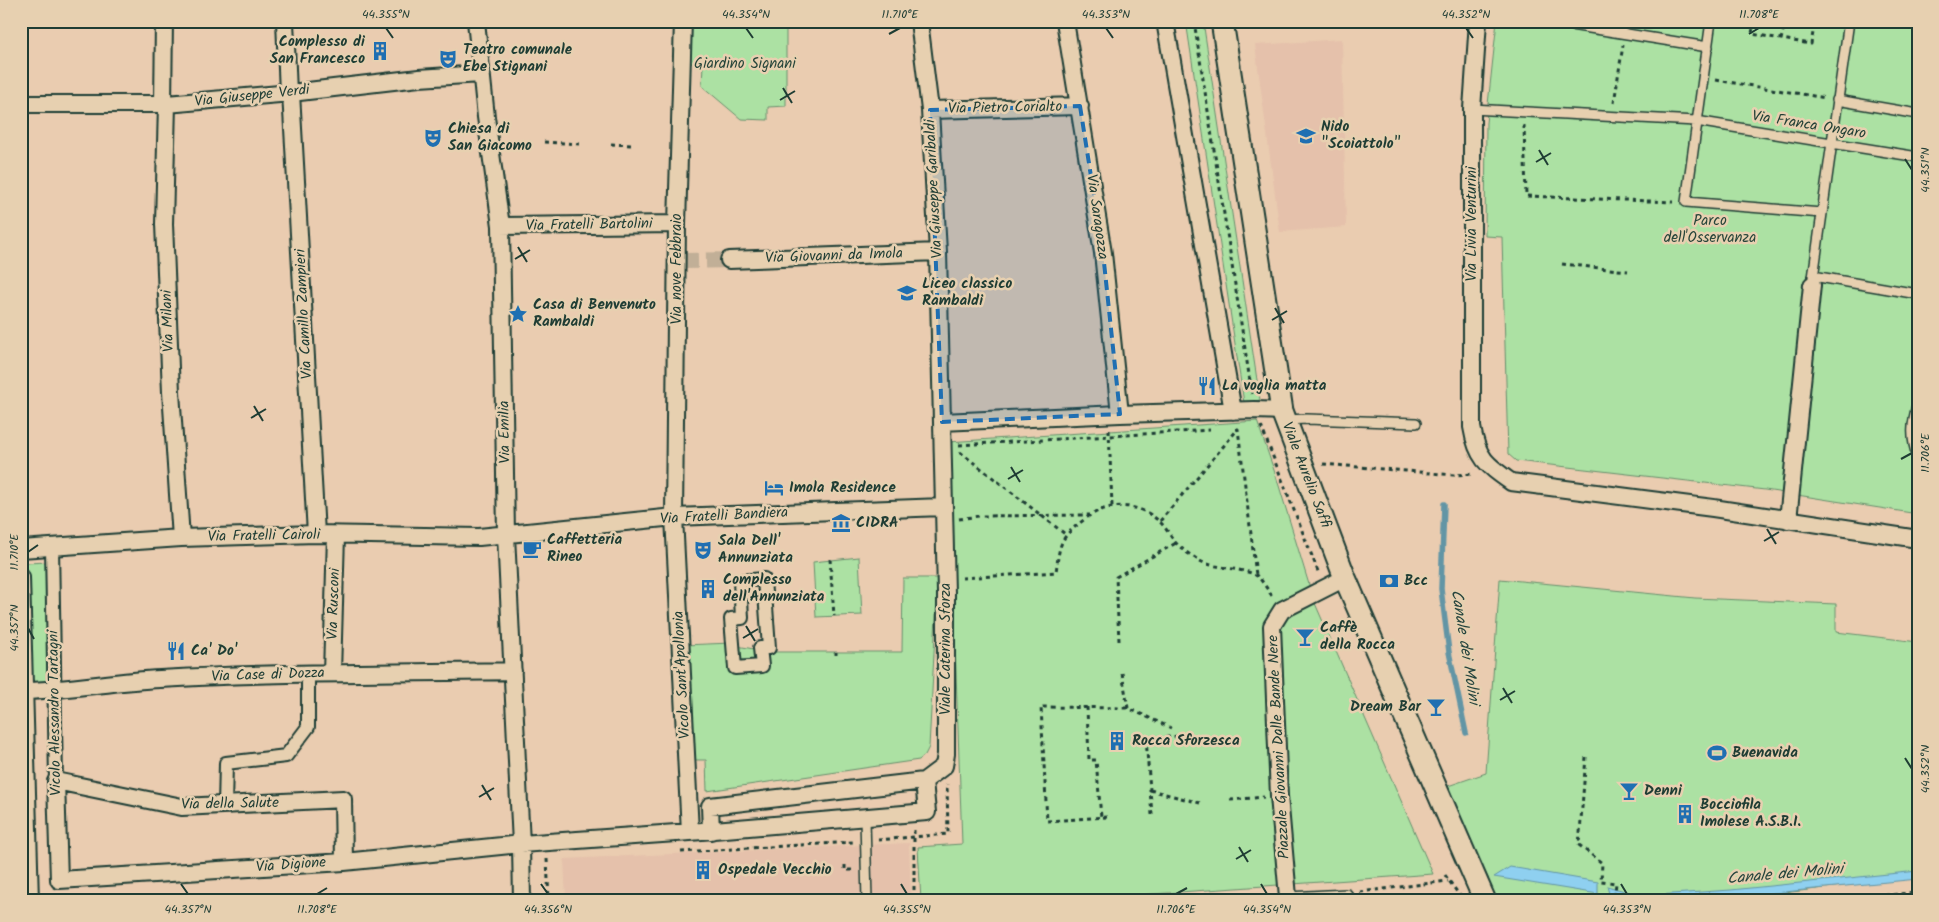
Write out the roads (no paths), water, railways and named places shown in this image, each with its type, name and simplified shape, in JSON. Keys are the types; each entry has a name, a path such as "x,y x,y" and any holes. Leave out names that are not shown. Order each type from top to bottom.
{"street":[{"name":"Via Milani","path":"164,21 164,224 171,392 181,538"},
{"name":"Via Camillo Zampieri","path":"285,21 316,534"},
{"name":"Via Emilia","path":"476,21 486,118 501,226 506,535 522,901"},
{"name":"Via nove Febbraio","path":"674,517 680,261 677,224 683,21"},
{"name":"Via Giuseppe Garibaldi","path":"920,21 930,110 938,252 944,514"},
{"name":"Via Saragozza","path":"1065,21 1103,253 1115,414"},
{"path":"1166,21 1233,411"},
{"name":"Viale Aurelio Saffi","path":"1222,21 1283,416 1345,578 1485,901"},
{"name":"Via Livia Venturini","path":"1478,21 1472,109 1470,426 1480,455 1487,465 1511,482 1713,508 1918,539"},
{"name":"Via Giuseppe Verdi","path":"21,104 165,104 290,93 419,78 481,74"},
{"name":"Via Pietro Corialto","path":"930,110 1080,106"},
{"name":"Via Fratelli Bartolini","path":"501,226 677,224"},
{"name":"Via Giovanni da Imola","path":"729,260 938,252"},
{"path":"1788,520 1813,280"},
{"path":"942,422 1233,411 1283,416"},
{"name":"Via Fratelli Bandiera","path":"506,535 674,517 944,514"},
{"name":"Viale Caterina Sforza","path":"924,781 944,766 946,754 944,514"},
{"name":"Vicolo Sant'Apollonia","path":"674,517 690,832"},
{"name":"Via Fratelli Cairoli","path":"21,549 181,538 316,534 479,537 506,535"},
{"name":"Via Rusconi","path":"332,674 336,535"},
{"name":"Vicolo Alessandro Tartagni","path":"52,546 59,880"},
{"path":"21,577 30,901"},
{"name":"Piazzale Giovanni Dalle Bande Nere","path":"1288,899 1280,796 1272,626 1282,610 1345,578"},
{"path":"764,579 769,648 760,648 762,666 735,668 731,619 742,618 740,581 764,579"},
{"name":"Via Case di Dozza","path":"25,691 55,690 159,679 308,673 512,671"},
{"path":"225,806 226,763 286,756 308,727 308,673"},
{"name":"Via della Salute","path":"56,781 182,807 343,800 344,862"},
{"path":"521,844 712,831 928,812 924,781 710,806 712,831"},
{"name":"Via Digione","path":"59,880 344,862 521,844"}],"lane":[{"path":"1546,21 1708,47"},
{"path":"1711,21 1686,202 1822,213"},
{"path":"1849,21 1813,280 1918,294"},
{"path":"1837,100 1918,114"},
{"name":"Via Franca Ongaro","path":"1472,109 1696,121 1918,157"},
{"path":"1918,402 1912,422 1913,446 1918,458"},
{"path":"1283,416 1307,419 1416,423"},
{"path":"865,818 866,901"},
{"path":"1288,899 1341,896"}],"water":[{"path":"1510,867 1598,882 1598,894 1494,877"},
{"path":"1918,871 1918,879 1692,901 1611,901 1607,886 1642,896 1731,890"}],"waterway":[{"name":"Canale dei Molini","path":"1444,504 1441,589 1449,652 1466,733"}],"tunnel":[{"path":"682,261 729,260"}],"place":[{"name":"Complesso di San Francesco","path":"380,51"},
{"name":"Teatro comunale Ebe Stignani","path":"448,59"},
{"name":"Nido \"Scoiattolo\"","path":"1306,136"},
{"name":"Chiesa di San Giacomo","path":"433,138"},
{"name":"Liceo classico Rambaldi","path":"907,293"},
{"name":"Casa di Benvenuto Rambaldi","path":"518,314"},
{"name":"La voglia matta","path":"1207,386"},
{"name":"Imola Residence","path":"774,488"},
{"name":"CIDRA","path":"841,523"},
{"name":"Caffetteria Rineo","path":"532,549"},
{"name":"Sala Dell' Annunziata","path":"703,550"},
{"name":"Bcc","path":"1389,581"},
{"name":"Complesso dell'Annunziata","path":"708,589"},
{"name":"Caffè della Rocca","path":"1305,637"},
{"name":"Ca' Do'","path":"176,651"},
{"name":"Dream Bar","path":"1436,707"},
{"name":"Rocca Sforzesca","path":"1117,741"},
{"name":"Buenavida","path":"1717,753"},
{"name":"Denni","path":"1629,791"},
{"name":"Bocciofila Imolese A.S.B.I.","path":"1685,814"},
{"name":"Ospedale Vecchio","path":"703,870"}],"park label":[{"name":"Giardino Signani","path":"745,64"},
{"name":"Parco dell'Osservanza","path":"1710,230"}]}
